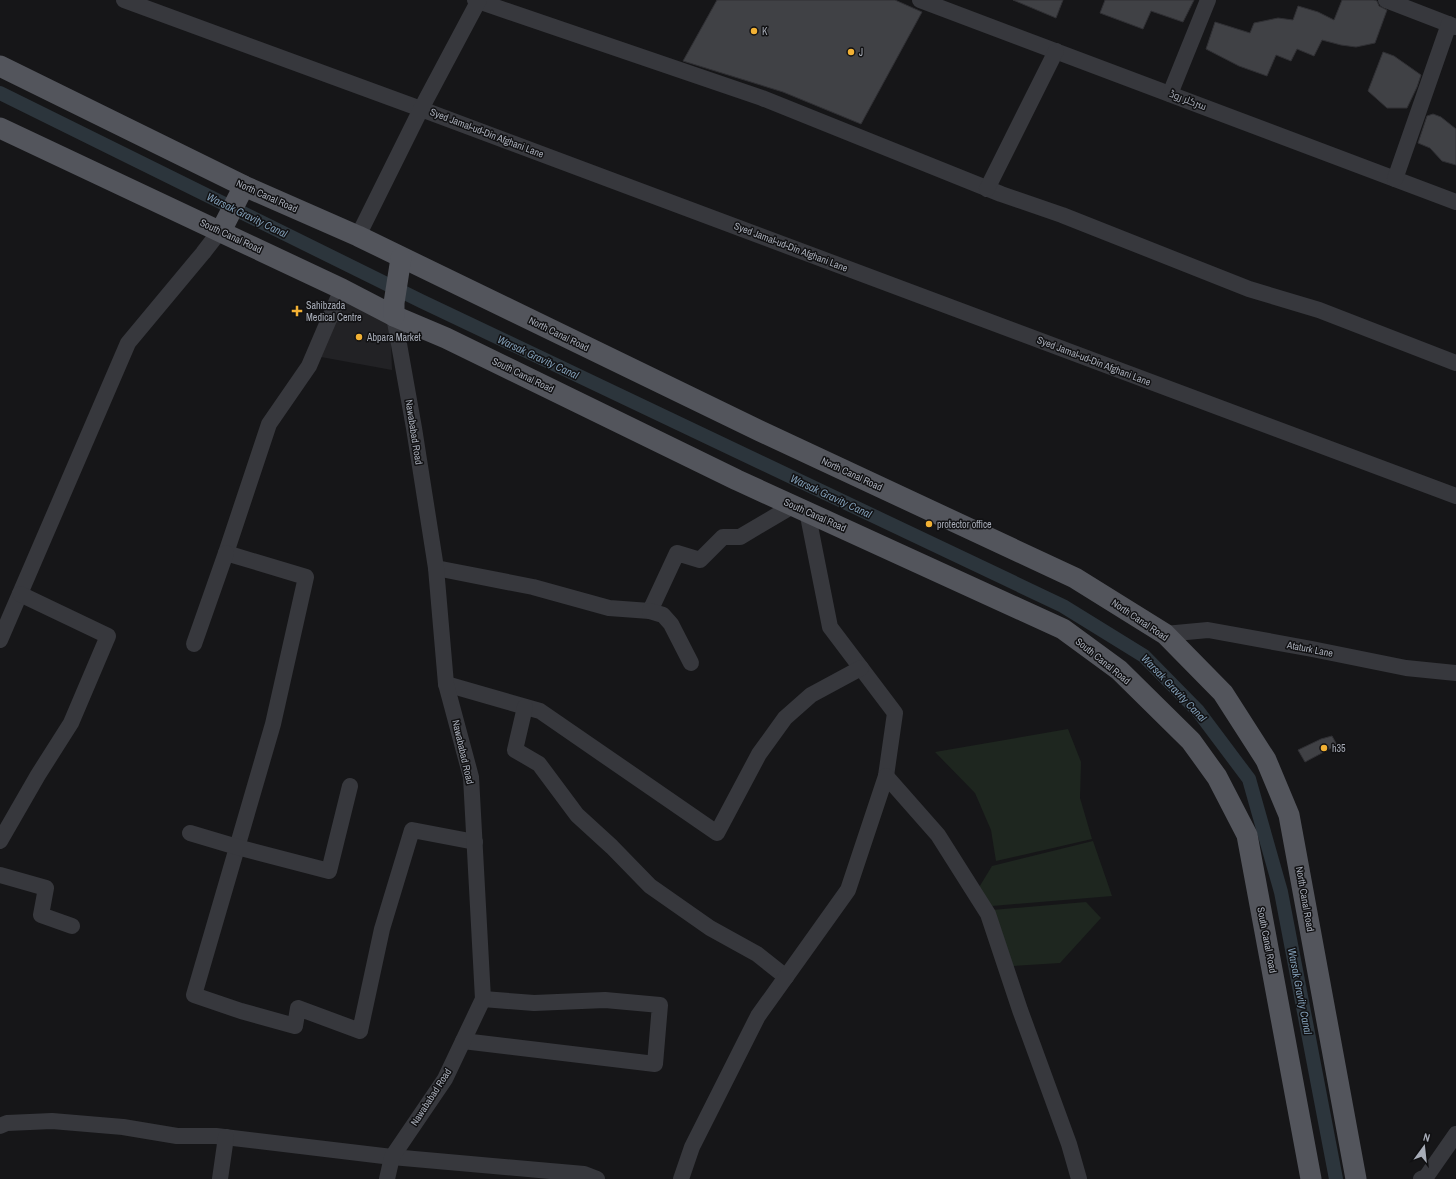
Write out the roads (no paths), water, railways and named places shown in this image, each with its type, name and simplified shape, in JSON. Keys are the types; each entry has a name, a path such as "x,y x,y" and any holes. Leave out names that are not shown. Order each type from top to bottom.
{"main road":[{"name":"North Canal Road","path":"0,66 244,186 358,236 399,267 760,431 1075,578 1165,634 1223,693 1266,760 1289,815 1356,1179"},
{"name":"South Canal Road","path":"0,128 222,229 342,289 394,310 446,338 737,480 1063,629 1119,670 1190,741 1217,778 1247,835 1311,1179"},
{"path":"222,229 244,186"},
{"path":"394,310 399,267"}],"street":[{"name":"Syed Jamal-ud-Din Afghani Lane","path":"124,0 421,108 1456,496"},
{"path":"358,236 421,108 478,0 762,98 987,189 1062,215 1249,289 1319,310 1456,363"},
{"name":"سرکلر روڈ","path":"920,0 1456,202"},
{"path":"1170,94 1208,0"},
{"path":"1386,0 1452,26 1395,179"},
{"path":"987,189 1056,51"},
{"path":"0,640 128,343 222,229"},
{"path":"194,644 269,424 309,366 342,289"},
{"name":"Nawababad Road","path":"387,1179 392,1157 445,1079 483,999 471,777 446,684 436,568 394,310"},
{"path":"650,611 677,553 700,560 723,537 740,537 801,508 830,627 895,713 886,776 848,890 758,1016 692,1147 681,1179"},
{"path":"226,553 306,577 273,724 194,995 241,1011 295,1026 298,1008 360,1031 382,929 412,830 475,842"},
{"path":"436,568 533,587 609,608 650,611 663,615 671,624 691,662"},
{"path":"0,841 71,722 108,636 20,594"},
{"name":"Ataturk Lane","path":"1165,634 1208,630 1406,668 1456,673"},
{"path":"446,684 540,711 718,833 759,754 785,718 811,695 861,668"},
{"path":"524,707 514,750 539,764 577,815 612,847 650,886 710,928 756,954 786,977"},
{"path":"886,776 938,835 988,914 1020,1010 1069,1144 1080,1179"},
{"path":"190,833 329,871 350,786"},
{"path":"0,875 46,888 40,915 72,926"},
{"path":"463,1041 655,1064 660,1005 605,1000 534,1003 483,999"},
{"path":"0,1126 7,1123 52,1121 123,1127 177,1136 226,1137 392,1157 584,1174 597,1179"},
{"path":"1421,1179 1426,1177 1456,1134"},
{"path":"220,1179 226,1137"}],"waterway":[{"name":"Warsak Gravity Canal","path":"0,93 421,301 1063,606 1144,656 1198,711 1249,779 1281,892 1336,1179"}],"place":[{"name":"K","path":"754,31"},
{"name":"J","path":"851,52"},
{"name":"Sahibzada Medical Centre","path":"297,311"},
{"name":"Abpara Market","path":"359,337"},
{"name":"protector office","path":"929,524"},
{"name":"h35","path":"1324,748"}]}
